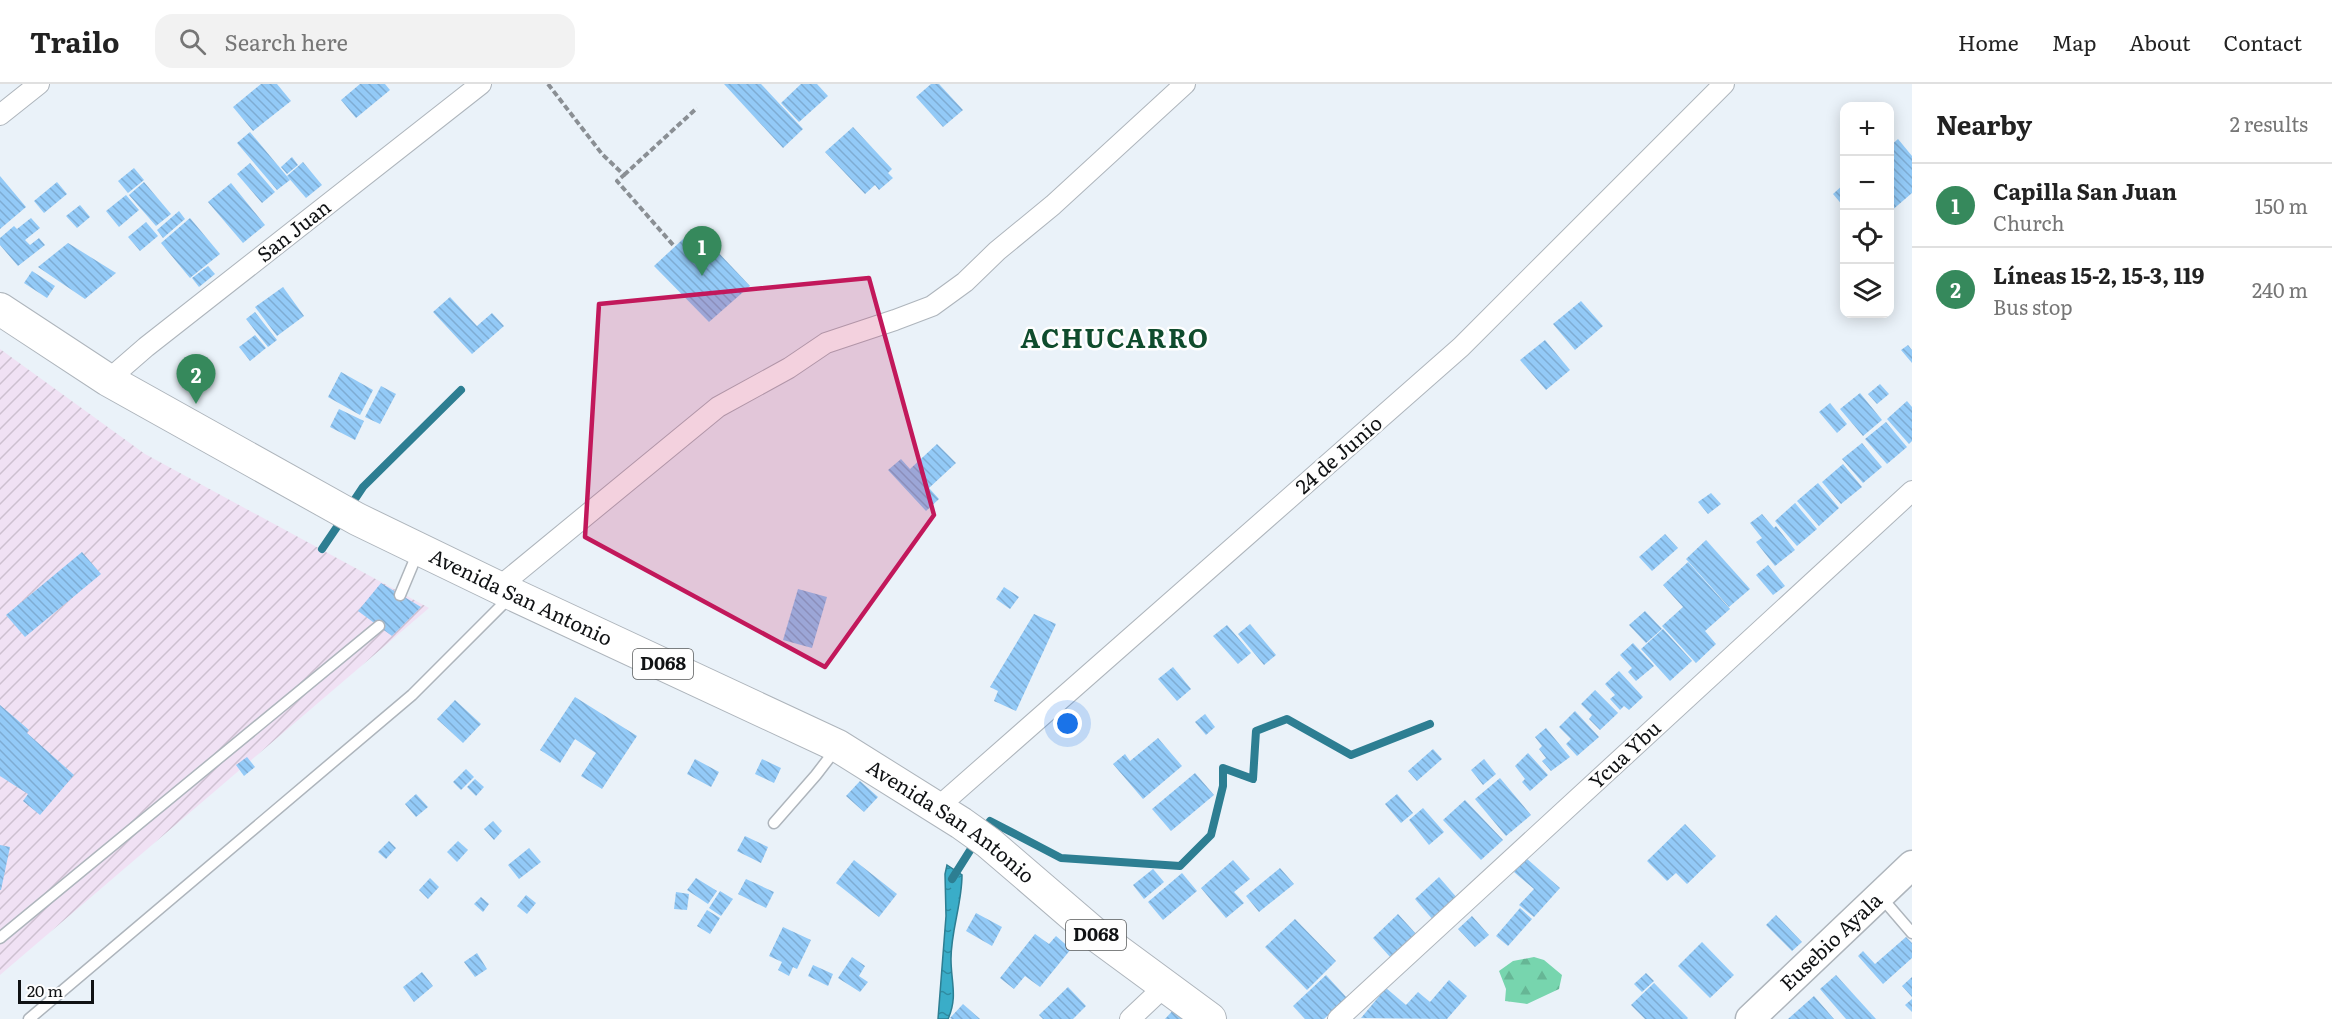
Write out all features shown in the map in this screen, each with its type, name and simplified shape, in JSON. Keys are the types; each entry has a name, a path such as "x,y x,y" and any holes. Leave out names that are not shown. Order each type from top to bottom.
{"main road":[{"name":"Avenida San Antonio","path":"0,309 108,380 345,512 506,591 838,746 950,815 989,843 1096,935 1210,1019"},
{"name":"Eusebio Ayala","path":"1750,1019 1912,865"}],"street":[{"path":"0,116 39,84"},
{"name":"San Juan","path":"108,380 146,347 481,84"},
{"path":"506,591 718,407 789,368 826,343 932,306 964,282 996,251 1053,205 1185,84"},
{"name":"24 de Junio","path":"950,815 1461,347 1724,84"},
{"name":"Ycua Ybu","path":"1338,1019 1912,491"},
{"path":"1130,1019 1165,986"}],"lane":[{"path":"400,595 419,549"},
{"path":"29,1019 412,695 506,591"},
{"path":"0,938 379,626"},
{"path":"774,823 838,746"},
{"path":"1879,895 1912,933"}],"path":[{"path":"548,84 602,154 624,175"},
{"path":"674,246 617,181 697,108"}],"highlighted area":[{"path":"869,278 934,515 825,667 585,537 599,304"}],"shaded area":[{"path":"0,349 145,454 429,608 0,975"}],"green space":[{"path":"1534,957 1544,960 1562,975 1559,989 1527,1004 1505,1001 1506,989 1499,971 1513,961"}],"water":[{"path":"947,865 962,875 962,886 951,948 953,1004 948,1019 938,1019 946,916 945,874"}],"building":[{"path":"261,84 277,84 291,101 253,131 233,107"},
{"path":"360,84 385,84 390,90 356,118 341,100"},
{"path":"724,84 761,84 803,129 783,148"},
{"path":"801,84 817,84 828,96 799,122 781,103"},
{"path":"931,84 939,84 963,110 943,127 916,97"},
{"path":"853,127 892,169 888,173 893,178 879,190 875,185 865,194 825,152"},
{"path":"250,132 290,180 277,190 237,143"},
{"path":"1898,139 1912,156 1912,193 1894,209 1894,156 1894,142"},
{"path":"292,157 298,165 287,174 281,167"},
{"path":"303,162 322,185 306,198 287,176"},
{"path":"250,163 275,192 262,203 237,174"},
{"path":"134,168 144,180 128,193 118,181"},
{"path":"0,176 26,207 0,229"},
{"path":"57,182 67,194 44,213 34,201"},
{"path":"144,182 171,214 156,226 129,195"},
{"path":"231,183 265,225 243,243 208,202"},
{"path":"1840,188 1840,202 1833,194"},
{"path":"126,195 139,210 119,227 106,211"},
{"path":"80,205 90,217 77,228 66,216"},
{"path":"179,211 185,219 163,238 157,230"},
{"path":"31,218 40,228 25,240 30,245 39,238 45,245 18,266 0,245 0,238 14,226 17,229"},
{"path":"190,218 220,254 190,278 161,243"},
{"path":"146,222 158,236 140,251 128,237"},
{"path":"695,228 750,286 709,322 654,266"},
{"path":"68,243 116,273 85,299 38,267"},
{"path":"208,266 215,274 199,287 192,278"},
{"path":"32,271 55,286 47,298 24,283"},
{"path":"283,287 304,316 277,336 255,307"},
{"path":"450,297 477,326 492,313 504,326 472,354 433,312"},
{"path":"1581,301 1603,326 1575,350 1553,324"},
{"path":"255,312 277,340 268,347 246,319"},
{"path":"255,335 266,348 250,361 239,347"},
{"path":"1545,340 1570,370 1546,390 1520,360"},
{"path":"1908,345 1912,350 1912,363 1901,350"},
{"path":"341,372 373,390 360,415 328,397"},
{"path":"1880,384 1889,394 1877,404 1868,394"},
{"path":"381,386 396,394 380,424 365,417"},
{"path":"1860,393 1882,420 1863,436 1840,409"},
{"path":"1907,401 1912,407 1912,441 1909,444 1887,419"},
{"path":"1830,403 1847,424 1837,433 1819,412"},
{"path":"339,409 364,421 355,440 330,427"},
{"path":"1886,422 1907,447 1887,464 1865,439"},
{"path":"1862,443 1882,467 1863,483 1842,459"},
{"path":"937,444 956,463 929,488 939,499 926,511 888,470 901,459 910,469"},
{"path":"1843,464 1862,487 1841,504 1822,482"},
{"path":"1818,483 1839,508 1819,526 1797,501"},
{"path":"1711,493 1721,504 1708,514 1698,502"},
{"path":"1795,503 1817,529 1797,546 1775,521"},
{"path":"1762,514 1774,528 1776,526 1795,550 1775,566 1756,542 1762,538 1750,523"},
{"path":"1665,534 1678,548 1652,571 1639,557"},
{"path":"1706,540 1750,589 1729,607 1686,559"},
{"path":"82,552 101,574 25,637 6,615"},
{"path":"1688,562 1730,609 1705,631 1716,644 1696,663 1662,626 1683,607 1663,585"},
{"path":"1768,565 1785,586 1773,595 1756,575"},
{"path":"381,583 421,607 392,636 358,611"},
{"path":"1004,587 1019,597 1010,609 996,599"},
{"path":"798,589 827,597 812,648 783,640"},
{"path":"1645,611 1662,629 1646,643 1629,625"},
{"path":"1034,614 1056,624 1016,711 994,701 998,691 990,687"},
{"path":"1250,624 1276,655 1264,665 1238,634"},
{"path":"1227,625 1251,653 1238,664 1213,636"},
{"path":"1663,629 1692,661 1670,681 1641,649"},
{"path":"1633,643 1654,666 1636,681 1628,672 1632,668 1620,655"},
{"path":"1173,667 1191,689 1177,701 1158,679"},
{"path":"1619,671 1643,697 1629,710 1624,706 1620,710 1610,699 1615,695 1605,684"},
{"path":"1595,690 1618,713 1600,730 1589,719 1592,715 1581,704"},
{"path":"575,697 637,736 602,789 581,776 596,753 575,739 560,763 540,750"},
{"path":"455,700 481,724 463,743 437,719"},
{"path":"0,705 74,775 40,815 23,801 28,794 0,776"},
{"path":"1575,711 1599,737 1577,756 1566,744 1571,739 1559,727"},
{"path":"1205,714 1215,727 1206,735 1195,722"},
{"path":"1546,728 1570,757 1551,771 1542,761 1546,758 1539,749 1542,746 1535,737"},
{"path":"1158,738 1182,766 1143,799 1113,764 1125,754 1130,761"},
{"path":"1433,749 1442,759 1417,781 1408,771"},
{"path":"1528,753 1548,775 1530,791 1522,782 1525,779 1515,766"},
{"path":"247,757 255,767 244,776 236,765"},
{"path":"695,759 719,772 711,787 687,774"},
{"path":"762,759 781,768 774,783 755,774"},
{"path":"1484,759 1496,774 1483,785 1471,770"},
{"path":"466,769 474,777 461,790 453,782"},
{"path":"1195,773 1214,795 1171,831 1152,809"},
{"path":"1500,778 1531,815 1506,836 1475,799"},
{"path":"475,779 484,787 476,796 467,787"},
{"path":"860,781 878,797 864,812 846,796"},
{"path":"416,794 428,807 416,817 405,804"},
{"path":"1397,794 1413,813 1401,823 1385,804"},
{"path":"1465,800 1503,840 1481,860 1443,820"},
{"path":"1423,808 1444,832 1429,845 1409,820"},
{"path":"493,821 502,831 494,840 484,829"},
{"path":"1685,824 1716,856 1687,884 1676,873 1667,881 1647,861"},
{"path":"745,836 768,847 761,863 737,851"},
{"path":"389,841 396,848 386,859 378,852"},
{"path":"458,841 468,850 457,862 447,852"},
{"path":"0,845 10,847 1,890 0,890"},
{"path":"529,848 541,862 519,879 508,865"},
{"path":"1526,858 1560,888 1534,917 1519,905 1534,889 1514,872"},
{"path":"854,860 897,894 879,917 836,883"},
{"path":"1233,860 1250,879 1234,892 1244,903 1226,918 1201,888"},
{"path":"1280,868 1294,884 1259,912 1246,896"},
{"path":"1153,869 1164,882 1144,899 1133,885"},
{"path":"1182,873 1197,891 1163,920 1148,902"},
{"path":"1439,877 1458,899 1434,921 1415,899"},
{"path":"430,878 439,887 428,899 419,890"},
{"path":"696,878 717,891 708,904 687,890"},
{"path":"746,879 774,892 766,908 738,894"},
{"path":"720,891 733,899 721,916 709,908"},
{"path":"676,892 689,894 687,910 674,909"},
{"path":"526,895 536,903 527,914 517,906"},
{"path":"481,897 489,904 483,912 474,904"},
{"path":"1520,908 1532,919 1508,946 1496,936"},
{"path":"707,910 720,918 710,934 697,926"},
{"path":"976,913 1002,927 992,946 966,931"},
{"path":"1398,914 1417,935 1391,958 1373,938"},
{"path":"1776,915 1802,942 1792,951 1766,925"},
{"path":"1472,916 1489,935 1475,947 1458,929"},
{"path":"1295,919 1336,961 1307,990 1265,947"},
{"path":"783,927 811,940 797,969 793,967 789,976 778,970 782,962 769,956"},
{"path":"1035,934 1049,944 1056,936 1071,949 1040,987 1025,976 1014,989 1000,978"},
{"path":"1906,937 1912,943 1912,958 1883,984 1858,956 1863,951 1875,964"},
{"path":"1702,942 1734,975 1710,998 1678,966"},
{"path":"477,953 487,969 475,977 464,962"},
{"path":"852,957 865,966 859,976 868,982 860,992 838,978"},
{"path":"813,965 833,974 828,986 808,976"},
{"path":"422,972 433,986 414,1002 403,987"},
{"path":"1646,973 1654,981 1642,992 1634,984"},
{"path":"1326,975 1347,998 1324,1019 1305,1019 1293,1006"},
{"path":"1836,975 1876,1019 1846,1019 1820,989"},
{"path":"1912,977 1912,997 1902,986"},
{"path":"1449,980 1467,996 1447,1019 1361,1018 1386,988 1406,1005 1418,992 1430,1002"},
{"path":"1654,983 1687,1019 1645,1019 1631,1005"},
{"path":"1068,987 1086,1006 1073,1019 1043,1019 1039,1015"},
{"path":"1814,996 1834,1019 1788,1019"},
{"path":"1912,999 1912,1012 1905,1005"},
{"path":"963,1004 980,1019 950,1018"},
{"path":"1175,1008 1188,1019 1165,1019"}],"waterway":[{"path":"349,508 363,487 461,390"},
{"path":"322,549 343,518"},
{"path":"983,831 990,821 1061,858 1180,866 1211,835 1223,786 1223,768 1253,779 1256,731 1287,719 1351,755 1430,724"},
{"path":"952,879 976,841"}],"place":[{"name":"Capilla San Juan","path":"702,276"},
{"name":"Líneas 15-2, 15-3, 119","path":"196,404"}],"district":[{"name":"ACHUCARRO","path":"1115,339"}]}
